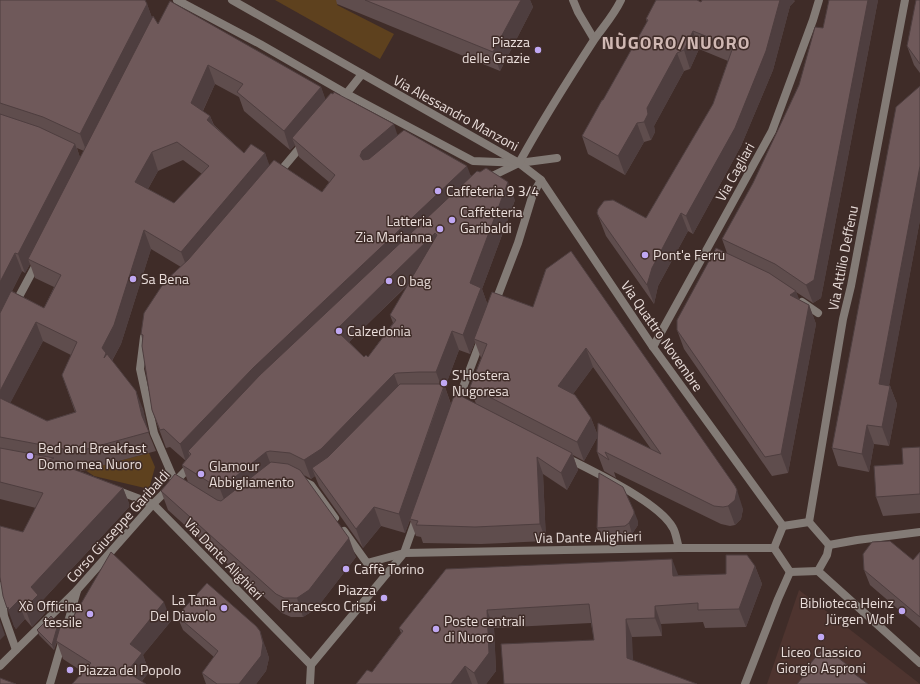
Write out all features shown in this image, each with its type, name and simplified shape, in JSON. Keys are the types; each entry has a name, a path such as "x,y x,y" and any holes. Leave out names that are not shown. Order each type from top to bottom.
{"street":[{"name":"Via Alessandro Manzoni","path":"177,0 260,44 347,94 473,161 519,163"},
{"name":"Via Alessandro Manzoni","path":"232,0 519,163"},
{"path":"573,0 578,12 594,39"},
{"path":"519,163 532,139 594,39 621,0"},
{"name":"Via Cagliari","path":"653,347 709,254 772,132 819,0"},
{"name":"Via Attilio Deffenu","path":"810,522 843,319 853,278 906,0"},
{"path":"337,105 362,74"},
{"path":"272,181 307,140"},
{"path":"479,186 489,177 519,163 557,158"},
{"name":"Via Quattro Novembre","path":"519,163 540,180 653,347 783,526"},
{"path":"493,308 518,243 533,194 540,180"},
{"path":"11,313 39,258"},
{"path":"792,296 818,313"},
{"path":"144,329 140,369 154,433 178,484"},
{"path":"452,416 461,403 485,330"},
{"path":"448,397 461,403"},
{"path":"556,453 605,478 655,508 672,527 679,548"},
{"name":"Corso Giuseppe Garibaldi","path":"0,666 77,590 153,504 178,484 197,459"},
{"name":"Via Dante Alighieri","path":"296,477 314,482 367,563 404,554 679,548 774,548"},
{"path":"111,488 153,504"},
{"name":"Via Dante Alighieri","path":"153,504 311,665"},
{"path":"310,684 311,665 404,554 419,510"},
{"path":"790,572 774,548 783,526 810,522 829,545"},
{"path":"829,545 920,532"},
{"path":"818,571 827,555 829,545"},
{"path":"790,572 818,571 920,663"},
{"path":"745,684 790,572"},
{"path":"0,586 4,616 16,650"},
{"path":"50,684 77,590"}],"shaded area":[{"path":"275,0 340,0 337,5 394,34 380,59"},
{"path":"149,453 155,467 149,489 94,476 85,470"},
{"name":"Liceo Classico Giorgio Asproni","path":"799,590 920,684 767,684"}],"building":[{"path":"0,0 145,0 147,4 80,134 43,117 0,103"},
{"path":"365,0 521,0 493,52"},
{"path":"656,0 697,0 701,2 702,0 780,0 766,51 735,128 686,216 681,213 652,268 647,285 599,217 597,213 598,209 604,201 613,200 646,218 713,104 733,47 693,31 684,50 677,53 647,108 648,114 644,122 637,123 618,156 582,136 648,20 646,19"},
{"path":"829,0 868,0 814,280 806,285 775,264 722,239 753,183 799,85 815,27 823,28"},
{"path":"916,0 920,0 920,64 907,46"},
{"path":"170,1 321,87 284,131 237,92 243,84 208,65 191,103 210,116 207,120 244,153 251,144 265,153 181,252 144,230 114,325 102,348 106,353 104,358 107,354 136,391 142,416 149,432 76,452 0,437 0,398 47,421 76,412 62,375 77,342 36,322 0,391 0,313 11,291 44,308 61,275 28,259 153,16 158,24","holes":["177,142 209,166 174,203 135,182 152,152"]},
{"path":"920,86 920,166 879,384 890,386 882,427 867,425 862,454 832,448 896,107"},
{"path":"334,92 394,124 362,151 360,156 363,160 369,159 404,130 467,166 253,368 180,444 164,429 160,430 152,410 142,346 143,335 141,334 144,313 165,281 188,260 274,160 322,192 335,175 292,138 331,93 333,94"},
{"path":"0,114 39,127 75,144 18,254 15,253 0,282"},
{"path":"486,168 508,182 470,283 481,288 463,335 452,331 436,372 394,374 321,449 304,460 290,453 266,452 220,489 182,465 191,454 188,451 260,375 477,171 480,172","holes":["435,233 437,235 390,315 396,320 368,357 366,355 364,357 336,330"]},
{"path":"716,248 769,273 796,291 790,295 809,305 781,454 765,457 677,330 677,320"},
{"path":"571,251 735,486 737,490 735,500 728,506 714,506 605,452 609,460 597,452 598,423 661,454 586,348 558,386 575,395 591,418 577,442 470,387 487,344 474,339 492,292 533,307 546,269"},
{"path":"400,384 440,384 444,386 399,514 374,507 356,529 312,468 328,457"},
{"path":"455,393 572,453 561,473 537,457 540,524 475,527 416,525 418,521 410,519"},
{"path":"920,447 920,494 876,497 874,466 903,464 902,448"},
{"path":"0,448 54,458 49,460 123,488 31,587 38,595 25,608 18,601 9,610 3,596 0,577 0,526 23,532 43,493 0,482"},
{"path":"271,462 288,464 300,470 349,538 309,590 297,598 284,598 276,594 161,491 175,474 221,501"},
{"path":"599,473 623,487 634,511 629,523 625,526 597,528"},
{"path":"890,541 913,560 920,552 920,617 864,570 863,554 872,542"},
{"path":"111,552 164,602 130,644 142,653 127,672 146,684 72,684 91,663 56,641 62,620 68,626"},
{"path":"726,555 747,555 755,566 739,609 698,610 698,603 655,606 655,618 626,619 627,658 697,684 504,684 501,644 594,640 589,604 487,610 489,653 474,673 465,666 451,684 356,684 367,670 372,672 403,631 399,628 446,569 672,559 673,576 726,574"},
{"path":"207,583 260,631 263,643 261,656 239,684 217,684 202,673 218,651 177,616"},
{"path":"51,616 58,624 52,645 37,630"},
{"path":"824,647 854,670 852,672 868,684 797,684 802,678 800,676"},
{"path":"0,678 16,684 0,684"}],"place":[{"name":"Piazza delle Grazie","path":"538,50"},
{"name":"Caffeteria 9 3/4","path":"438,191"},
{"name":"Caffetteria Garibaldi","path":"452,220"},
{"name":"Latteria Zia Marianna","path":"440,229"},
{"name":"Pont'e Ferru","path":"645,255"},
{"name":"Sa Bena","path":"133,279"},
{"name":"O bag","path":"389,281"},
{"name":"Calzedonia","path":"339,331"},
{"name":"S'Hostera Nugoresa","path":"444,383"},
{"name":"Bed and Breakfast Domo mea Nuoro","path":"30,456"},
{"name":"Glamour Abbigliamento","path":"201,474"},
{"name":"Caffè Torino","path":"346,569"},
{"name":"Piazza Francesco Crispi","path":"384,598"},
{"name":"La Tana Del Diavolo","path":"224,608"},
{"name":"Biblioteca Heinz Jürgen Wolf","path":"902,611"},
{"name":"Xò Officina tessile","path":"90,614"},
{"name":"Poste centrali di Nuoro","path":"436,629"},
{"name":"Liceo Classico Giorgio Asproni","path":"821,637"},
{"name":"Piazza del Popolo","path":"70,670"}],"district":[{"name":"NÙGORO/NUORO","path":"676,43"}]}
